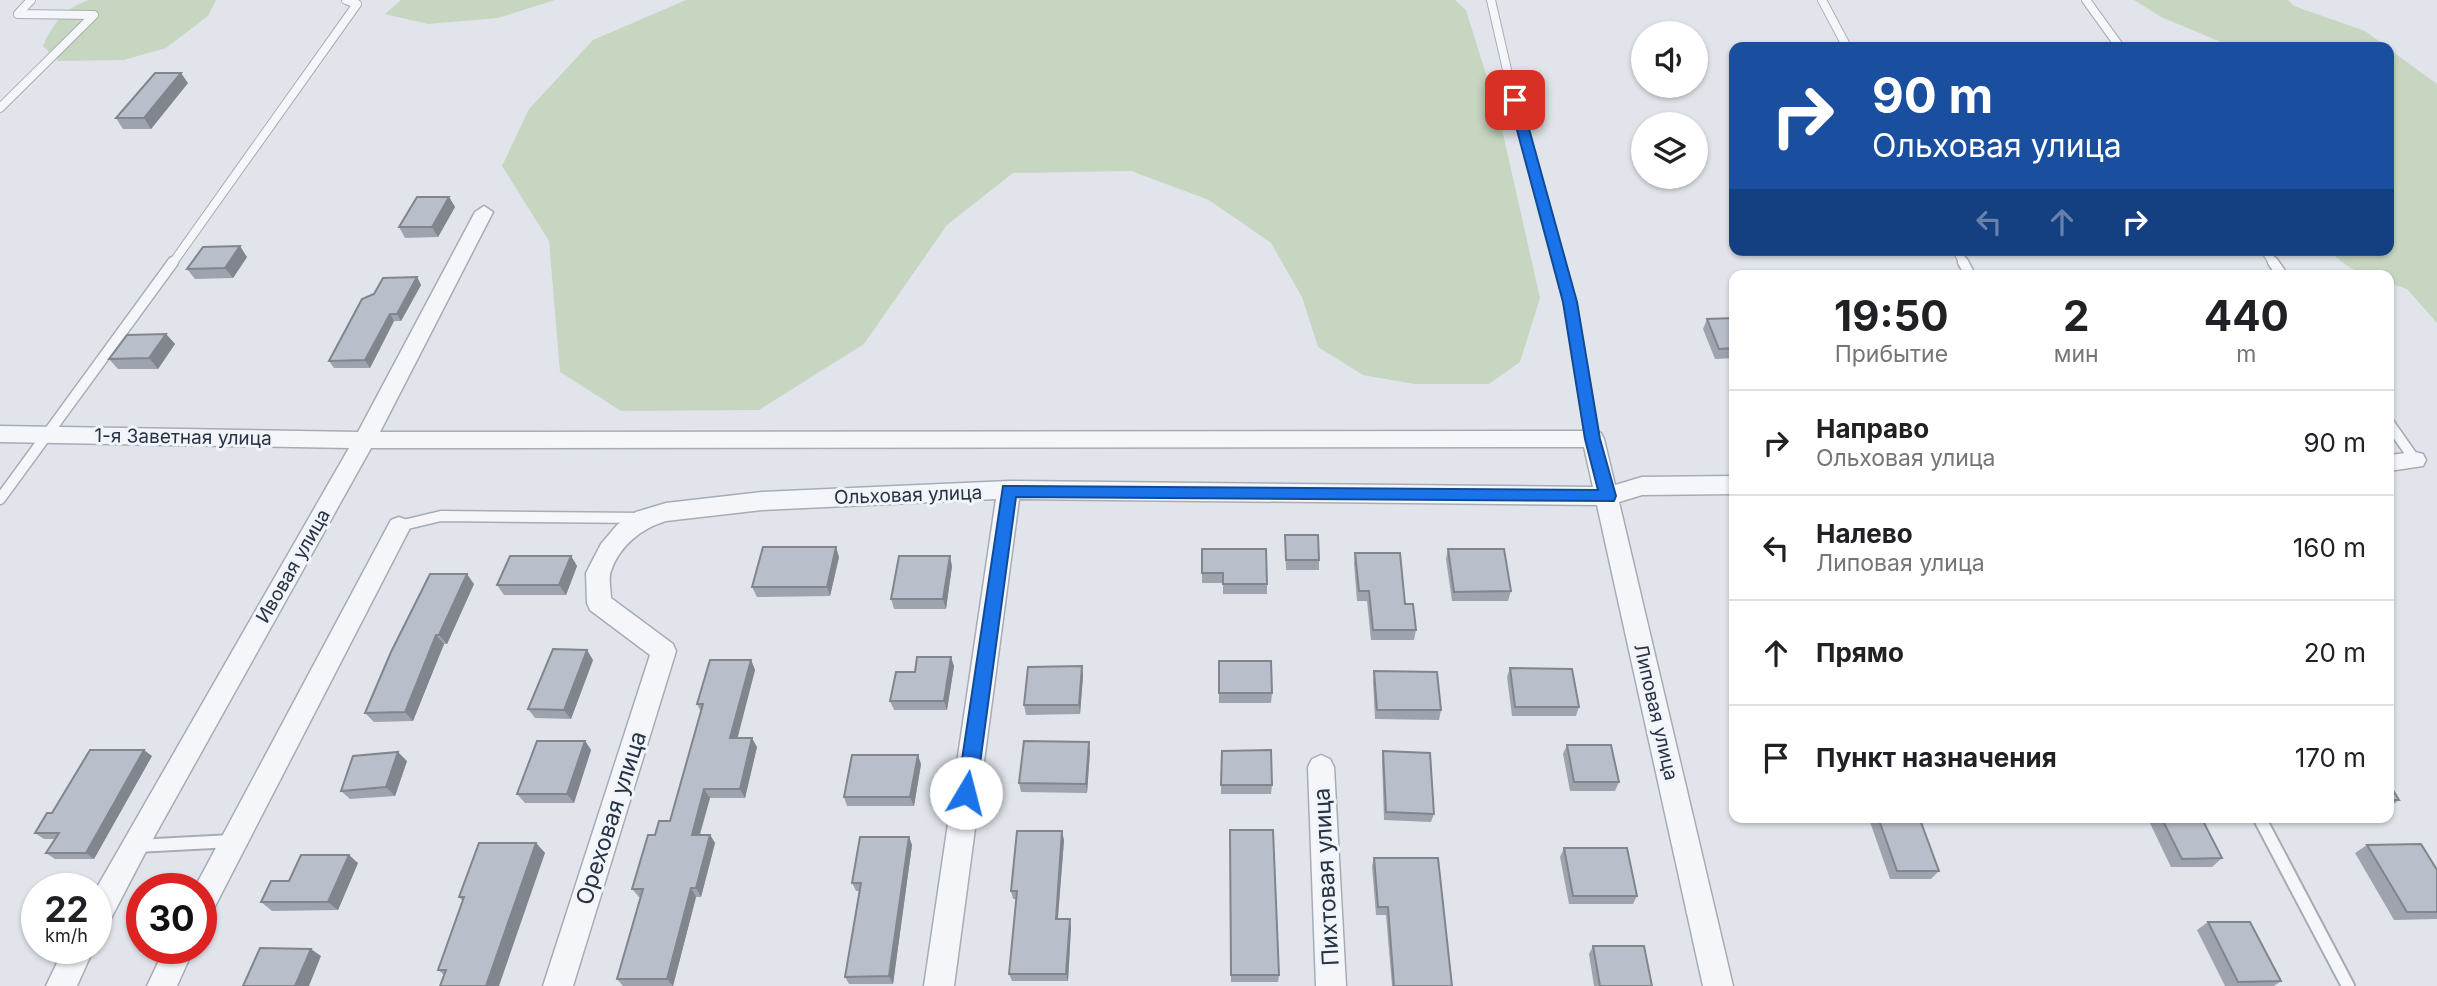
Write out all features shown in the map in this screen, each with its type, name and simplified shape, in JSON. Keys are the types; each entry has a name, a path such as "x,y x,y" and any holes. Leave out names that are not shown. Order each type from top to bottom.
{"street":[{"name":"Ивовая улица","path":"112,888 365,440 484,212"},
{"name":"1-я Заветная улица","path":"0,435 365,440 1593,439"},
{"name":"Липовая улица","path":"1593,439 1718,986"},
{"path":"2394,462 2415,460"},
{"name":"Ольховая улица","path":"664,651 600,603 597,595 598,573 609,551 625,531 644,518 666,512 762,501 1009,490 1608,496 1642,486 1729,485"},
{"path":"939,986 1009,490"},
{"path":"216,873 399,526"},
{"name":"Ореховая улица","path":"558,986 664,651"},
{"name":"Пихтовая улица","path":"1321,767 1331,986"},
{"path":"61,986 72,964"},
{"path":"162,986 172,964"}],"lane":[{"path":"0,108 94,15 18,14 30,0"},
{"path":"0,499 49,435 357,4 346,0"},
{"path":"1491,0 1570,302 1593,439"},
{"path":"1822,0 1844,42"},
{"path":"2086,0 2116,42"},
{"path":"2394,430 2415,460"},
{"path":"399,526 441,516 644,518"},
{"path":"2262,823 2348,986"},
{"path":"134,846 232,841"}],"green space":[{"path":"89,0 216,0 208,16 166,48 124,60 58,61 43,46 47,38 67,12"},
{"path":"401,0 555,0 498,18 428,24 385,14"},
{"path":"686,0 1455,0 1466,10 1499,116 1540,298 1520,362 1489,384 1414,384 1363,375 1318,347 1302,297 1271,243 1209,200 1131,171 1013,173 947,225 864,344 759,410 621,411 560,372 549,241 502,166 529,109 593,40"},
{"path":"2134,0 2288,0 2294,6 2365,31 2380,42 2221,42 2161,17"},
{"path":"2394,53 2437,84 2437,323 2407,289 2394,285 2394,270 2356,270 2335,256 2394,256"}],"building":[{"path":"155,73 181,73 144,118 116,118"},
{"path":"417,197 449,197 432,227 399,227"},
{"path":"240,246 225,268 187,269 203,247"},
{"path":"417,277 397,314 390,314 365,360 329,361 362,299 374,294 383,278"},
{"path":"1729,318 1729,348 1719,349 1707,319"},
{"path":"166,334 149,358 109,359 127,335"},
{"path":"1285,535 1318,535 1319,560 1286,560"},
{"path":"763,547 836,547 827,587 752,587"},
{"path":"1202,549 1266,549 1267,584 1223,584 1223,573 1202,573"},
{"path":"1448,549 1504,549 1511,591 1454,592"},
{"path":"1355,553 1400,553 1405,604 1413,604 1416,630 1373,630 1369,591 1359,591"},
{"path":"510,556 571,556 559,585 497,585"},
{"path":"899,556 950,556 943,599 891,599"},
{"path":"430,574 467,574 439,635 436,635 405,712 365,713 391,652"},
{"path":"553,649 587,650 564,710 528,709"},
{"path":"917,657 951,657 944,701 890,701 896,672 915,672"},
{"path":"710,660 751,660 730,738 752,738 740,789 704,789 692,835 710,835 696,888 691,888 667,979 617,979 643,889 632,889 648,835 655,835 659,821 670,821 703,704 697,704"},
{"path":"1219,661 1271,661 1272,693 1219,693"},
{"path":"1082,666 1079,705 1024,705 1028,667"},
{"path":"1510,668 1572,669 1579,707 1515,707"},
{"path":"1374,671 1437,672 1441,710 1377,710"},
{"path":"537,741 585,741 567,794 517,794"},
{"path":"1024,741 1089,742 1086,784 1019,783"},
{"path":"1567,745 1611,745 1619,782 1574,782"},
{"path":"90,750 144,750 86,853 46,853 59,833 35,833 47,813 52,813"},
{"path":"1271,750 1272,785 1221,785 1222,751"},
{"path":"1383,751 1430,753 1434,814 1386,812"},
{"path":"398,752 386,787 341,791 353,756"},
{"path":"852,755 918,755 910,797 844,797"},
{"path":"1880,823 1921,823 1939,871 1897,871"},
{"path":"2164,823 2204,823 2222,858 2182,859"},
{"path":"1230,830 1273,830 1279,975 1231,975"},
{"path":"1017,831 1062,831 1056,919 1070,919 1066,974 1009,974 1017,891 1011,891"},
{"path":"860,837 909,837 889,976 845,977 861,883 852,883"},
{"path":"479,843 536,843 486,986 440,986 446,970 438,970 464,897 459,897"},
{"path":"2421,844 2437,870 2437,912 2407,912 2367,845"},
{"path":"1564,848 1627,848 1637,896 1573,896"},
{"path":"301,855 349,855 328,902 261,902 271,881 289,881"},
{"path":"1374,858 1438,858 1452,986 1394,986 1388,907 1378,907"},
{"path":"2208,922 2250,922 2281,981 2238,982"},
{"path":"1593,946 1644,946 1652,986 1600,986"},
{"path":"260,948 311,949 295,986 243,986"}],"route":[{"path":"966,793 1009,490 1608,496 1593,439 1570,302 1515,100"}]}
